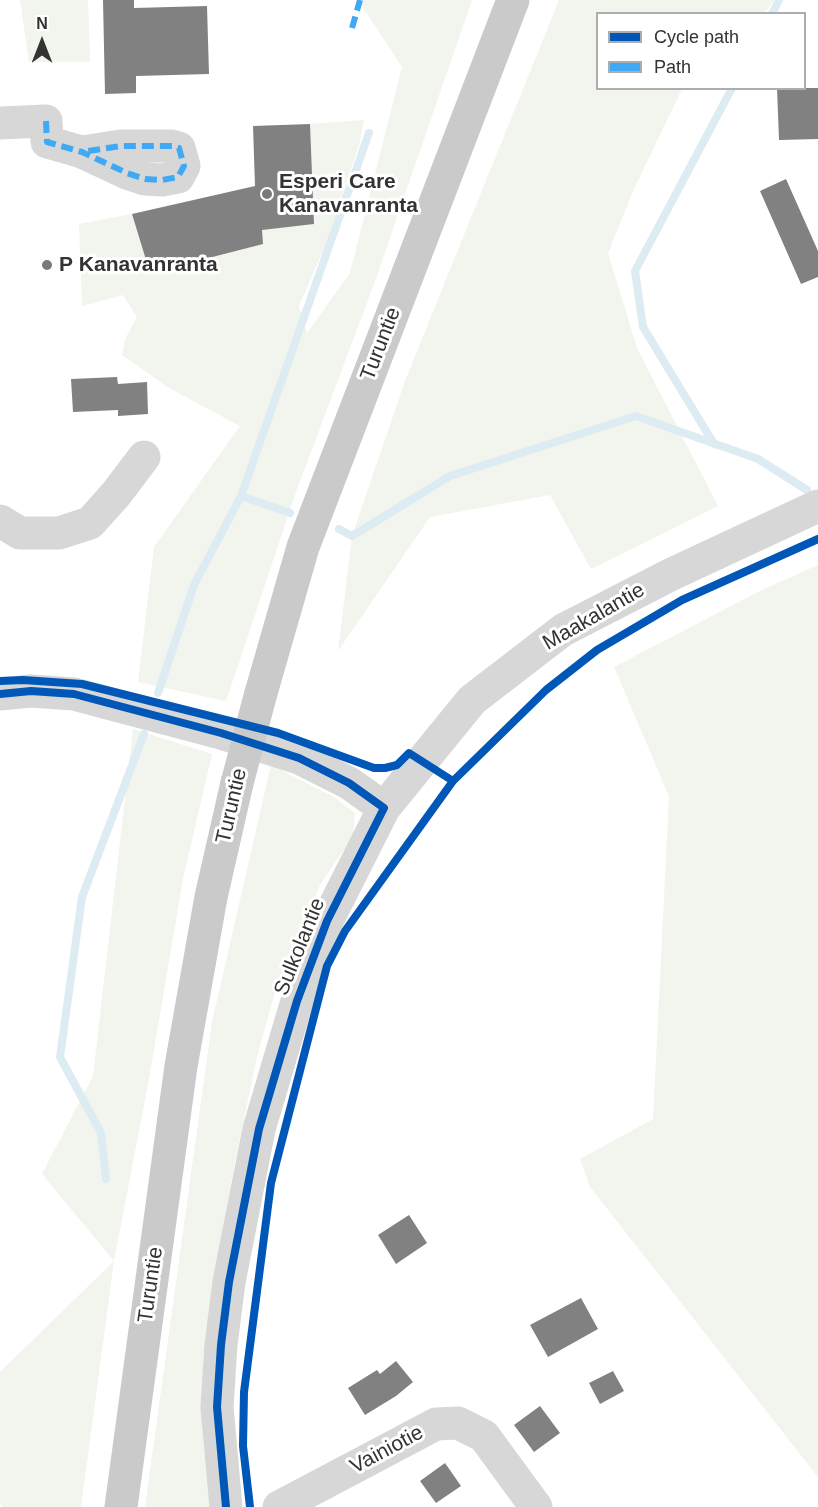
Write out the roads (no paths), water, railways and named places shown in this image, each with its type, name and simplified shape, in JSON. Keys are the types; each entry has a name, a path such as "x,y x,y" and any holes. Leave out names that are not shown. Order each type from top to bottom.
{"main road":[{"name":"Turuntie","path":"121,1507 181,1066 211,897 237,783 303,547 513,0"}],"street":[{"path":"0,123 46,121 47,141 82,152"},
{"path":"0,521 20,533 59,533 90,523 116,495 144,457"},
{"name":"Maakalantie","path":"384,808 472,700 563,630 672,574 818,506"},
{"path":"0,694 31,691 74,694 221,733 299,758 349,783 384,808"},
{"name":"Sulkolantie","path":"226,1507 217,1407 221,1345 228,1282 259,1129 297,1000 327,921 384,808"},
{"name":"Vainiotie","path":"279,1507 436,1424 458,1423 484,1436 536,1507"}],"waterway":[{"path":"773,12 779,0"},
{"path":"714,444 643,327 635,271 731,90"},
{"path":"290,513 241,496 369,133"},
{"path":"339,529 352,536 450,476 636,416 758,459 807,490"},
{"path":"158,693 194,585 241,496"},
{"path":"106,1179 101,1133 60,1057 82,897 144,734"}],"place":[{"name":"Esperi Care Kanavanranta","path":"267,194"},
{"name":"P Kanavanranta","path":"47,265"}]}
